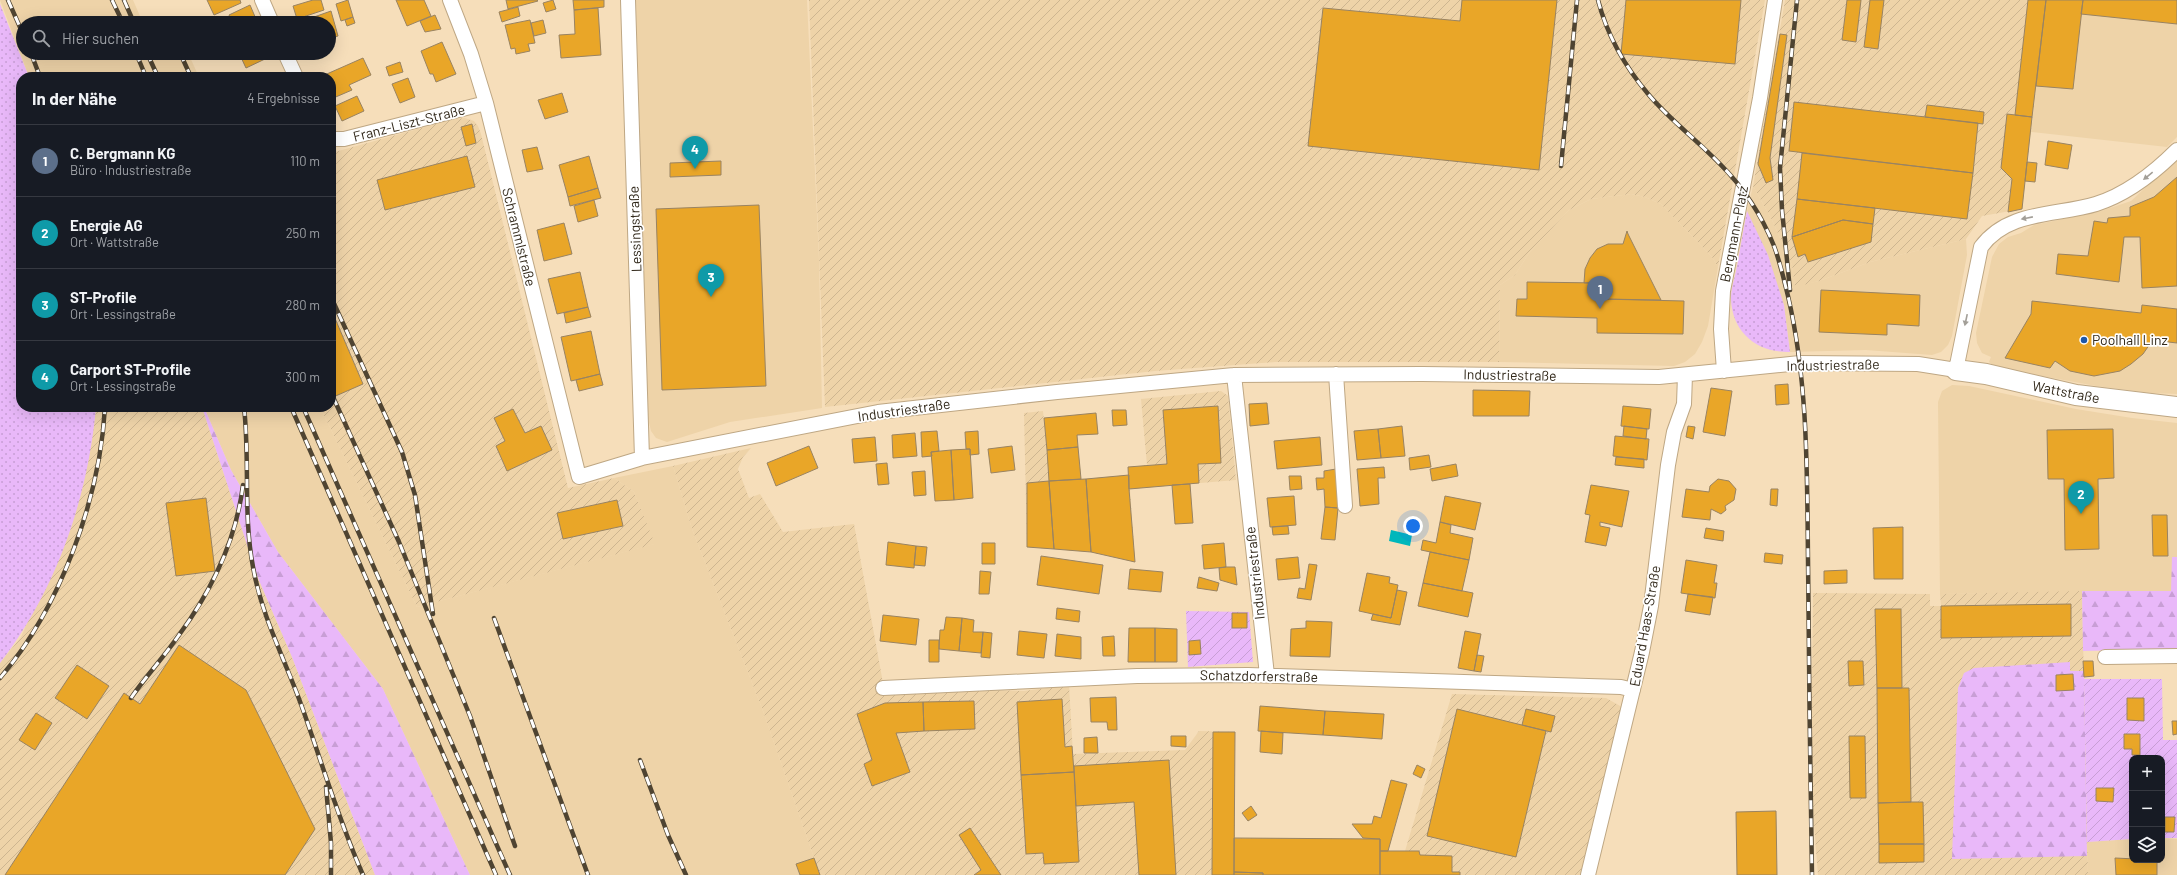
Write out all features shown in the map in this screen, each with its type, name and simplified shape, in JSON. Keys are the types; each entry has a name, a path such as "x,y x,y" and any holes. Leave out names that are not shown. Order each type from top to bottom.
{"street":[{"path":"262,0 269,16"},
{"name":"Schrammlstraße","path":"450,0 469,48 486,103 579,477"},
{"name":"Lessingstraße","path":"628,0 642,458"},
{"name":"Bergmann-Platz","path":"1724,371 1721,329 1723,291 1760,98 1776,0"},
{"path":"288,60 294,72"},
{"name":"Franz-Liszt-Straße","path":"336,139 344,139 486,103"},
{"path":"1956,370 1981,247 1993,232 2021,219 2096,204 2118,196 2141,181 2177,150"},
{"name":"Industriestraße","path":"579,477 642,458 878,412 1057,392 1234,375 1336,374 1659,377 1800,363 1918,364 1956,370"},
{"name":"Wattstraße","path":"1956,370 1986,374 2076,396 2177,408"},
{"path":"1336,374 1345,506"},
{"name":"Eduard Haas-Straße","path":"1588,875 1634,690 1651,606 1668,465 1674,432 1684,404 1685,374"},
{"name":"Industriestraße","path":"1234,375 1267,675"},
{"path":"2105,657 2177,656"},
{"name":"Schatzdorferstraße","path":"883,688 1137,676 1267,675 1620,687 1634,690"}],"shaded area":[{"path":"0,0 133,0 140,16 16,16 16,42"},
{"path":"636,0 807,0 819,259 822,408 730,422 667,442 656,438 651,431 647,414"},
{"path":"809,0 1765,0 1718,267 1712,257 1661,204 1645,197 1631,194 1591,199 1569,210 1529,253 1515,275 1500,285 1499,362 1275,362 1155,371 825,407"},
{"path":"1785,0 2046,0 2022,209 1982,216 1966,239 1870,262 1819,281 1795,287 1792,265 1772,220 1753,186"},
{"path":"2046,0 2177,0 2177,137 2167,147 2031,132"},
{"path":"23,60 191,60 197,72 27,72"},
{"path":"465,118 474,121 481,134 568,488 614,478 634,492 655,544 417,607 322,412 336,412 336,152 454,119"},
{"path":"2177,158 2177,394 2151,393 2096,386 1994,366 1989,362 1991,357 1982,353 1977,343 1976,333 1992,257 1999,244 2008,237 2021,233 2034,225 2101,211 2131,201"},
{"path":"1753,186 1772,220 1792,265 1795,286 1819,281 1870,262 1966,239 1967,255 1952,336 1948,345 1941,352 1932,355 1866,350 1790,352 1784,305 1747,211"},
{"path":"1631,194 1645,197 1661,204 1712,257 1718,267 1708,326 1702,342 1695,354 1685,362 1674,366 1499,362 1500,285 1515,275 1529,253 1569,210 1591,199"},
{"path":"1952,385 1969,386 2076,409 2132,418 2177,423 2177,557 2172,558 2172,591 1940,594 1938,402 1942,391"},
{"path":"1221,391 1228,396 1236,480 1130,489 1135,562 1091,552 1027,547 1024,413 1043,411 1047,449 1078,447 1081,479 1128,475 1128,467 1147,465 1141,399"},
{"path":"95,412 204,412 258,578 292,657 375,875 0,875 0,663 21,637 78,505"},
{"path":"206,412 322,412 417,607 654,544 634,492 614,478 673,466 692,529 763,711 820,875 470,875 383,689 278,552 231,470"},
{"path":"751,448 743,457 738,469 749,498 760,494 783,532 854,524 885,694 982,690 1024,691 1069,685 1073,754 1185,750 1199,731 1235,732 1235,838 1380,839 1380,851 1405,851 1452,694 1606,698 1622,707 1580,875 820,875 763,711 692,529 673,466"},
{"path":"2082,591 2088,875 1818,875 1811,787 1813,593 1930,594 1930,606 1941,606 1940,594"},
{"path":"2165,838 2177,839 2177,875 2088,875 2087,842 2129,839 2129,863 2165,863"}],"green space":[{"path":"0,4 16,44 16,60 22,60 27,72 16,72 16,412 95,412 86,475 66,542 38,605 20,635 0,663"},
{"path":"1747,211 1768,255 1784,305 1790,352 1767,349 1758,345 1749,339 1736,322 1731,299"},
{"path":"204,412 206,412 231,470 278,552 383,689 470,875 375,875 292,657 258,578"},
{"path":"2172,557 2177,557 2177,649 2083,651 2082,591 2171,591"},
{"path":"1186,611 1249,612 1253,662 1188,667"},
{"path":"2070,662 2070,671 2084,671 2087,856 1952,859 1958,688 1964,673 1974,668"},
{"path":"2084,679 2162,679 2163,740 2177,740 2177,838 2165,838 2165,755 2129,755 2129,839 2087,842"}],"water":[{"path":"1391,530 1412,535 1410,546 1389,541"}],"building":[{"path":"207,0 240,0 241,3 214,15"},
{"path":"313,0 321,0 324,10 306,16 296,16 293,6"},
{"path":"348,0 353,17 341,21 336,4"},
{"path":"396,0 424,0 431,16 407,26"},
{"path":"506,0 537,0 538,1 508,9"},
{"path":"553,0 556,9 546,12 543,3"},
{"path":"573,0 604,0 604,7 574,10"},
{"path":"1462,0 1557,0 1539,170 1308,146 1323,8 1460,21"},
{"path":"1626,0 1741,0 1735,64 1621,54"},
{"path":"1847,0 1861,0 1856,42 1842,40"},
{"path":"1870,0 1884,0 1878,49 1864,47"},
{"path":"2028,0 2046,0 2032,117 2015,115"},
{"path":"2046,0 2083,0 2073,89 2036,86"},
{"path":"2083,0 2177,0 2177,24 2081,14"},
{"path":"250,5 255,16 229,16"},
{"path":"518,7 520,16 502,22 499,12"},
{"path":"598,8 601,55 561,58 559,35 575,34 574,10"},
{"path":"331,11 332,16 317,16"},
{"path":"435,15 441,29 425,32 420,21"},
{"path":"353,17 355,23 347,26 345,20"},
{"path":"530,20 535,43 528,44 530,51 516,54 515,48 511,49 505,25"},
{"path":"543,20 546,33 534,36 531,23"},
{"path":"1780,34 1787,35 1770,158 1773,180 1766,183 1758,164"},
{"path":"442,42 456,74 436,82 433,74 430,74 421,51"},
{"path":"363,58 371,75 349,85 352,90 336,97 336,72 331,72"},
{"path":"242,60 263,60 246,68"},
{"path":"400,62 403,72 389,76 386,67"},
{"path":"408,78 415,97 400,103 392,84"},
{"path":"562,93 568,112 545,119 538,100"},
{"path":"357,96 364,111 342,121 336,106"},
{"path":"1794,102 1978,123 1973,173 1789,151"},
{"path":"1927,105 1984,112 1983,124 1925,117"},
{"path":"2007,114 2032,117 2022,209 2008,212 2012,179 2001,168"},
{"path":"472,124 476,143 466,146 461,127"},
{"path":"2048,141 2072,145 2068,169 2045,165"},
{"path":"537,147 543,169 527,172 522,150"},
{"path":"1802,153 1973,173 1967,219 1797,199"},
{"path":"467,156 475,187 385,210 377,180"},
{"path":"589,156 598,188 568,197 559,165"},
{"path":"721,161 721,175 670,177 670,163"},
{"path":"2027,162 2037,163 2035,182 2025,181"},
{"path":"2177,177 2177,286 2142,288 2140,237 2124,237 2119,282 2056,274 2058,254 2088,256 2094,221 2107,223 2108,218 2130,216 2130,207 2154,197"},
{"path":"598,188 601,198 570,206 568,197"},
{"path":"1797,199 1875,208 1873,224 1843,220 1792,237"},
{"path":"594,200 598,216 578,222 574,206"},
{"path":"759,205 766,386 662,390 656,209"},
{"path":"1843,220 1873,224 1871,242 1808,262 1805,254 1798,257 1792,237"},
{"path":"564,223 572,254 544,261 537,230"},
{"path":"1627,231 1661,300 1601,299 1601,283 1584,283 1585,269 1590,258 1597,249 1608,244 1623,244"},
{"path":"580,272 588,307 557,314 548,279"},
{"path":"1527,282 1601,283 1601,299 1684,301 1683,334 1597,333 1597,318 1516,316 1517,299 1527,299"},
{"path":"1821,290 1920,295 1919,326 1887,324 1887,335 1819,332"},
{"name":"Poolhall Linz","path":"2032,301 2141,313 2142,305 2177,309 2177,343 2160,341 2154,338 2143,354 2120,371 2094,376 2070,371 2055,361 2050,368 2005,358 2031,314"},
{"path":"588,307 591,317 566,323 564,313"},
{"path":"336,321 363,384 336,396"},
{"path":"591,331 600,374 571,381 561,337"},
{"path":"600,374 603,385 579,391 576,380"},
{"path":"1788,384 1789,404 1776,405 1775,385"},
{"path":"1711,388 1732,391 1725,436 1703,432"},
{"path":"1473,390 1530,391 1529,416 1473,416"},
{"path":"1267,403 1269,424 1250,426 1249,404"},
{"path":"1218,406 1221,463 1198,464 1199,483 1129,489 1128,467 1167,464 1163,410"},
{"path":"1623,406 1651,409 1649,429 1621,426"},
{"path":"513,409 525,433 541,426 552,450 507,471 496,446 505,441 494,418"},
{"path":"1112,410 1126,410 1127,425 1113,426"},
{"path":"1096,413 1098,434 1077,435 1078,447 1047,450 1044,418"},
{"path":"1402,426 1405,456 1381,458 1378,429"},
{"path":"1624,426 1647,429 1646,439 1623,436"},
{"path":"1688,426 1695,427 1693,439 1686,437"},
{"path":"1378,429 1381,458 1357,460 1354,431"},
{"path":"2113,429 2114,478 2098,479 2099,549 2065,550 2064,479 2048,479 2047,430"},
{"path":"937,431 939,451 931,452 932,456 922,457 921,432"},
{"path":"978,431 979,454 970,455 970,449 966,449 965,432"},
{"path":"915,433 917,456 893,458 892,435"},
{"path":"1615,436 1649,439 1647,460 1613,456"},
{"path":"875,437 877,461 854,463 852,439"},
{"path":"1320,437 1322,465 1277,469 1274,441"},
{"path":"809,446 818,468 776,486 767,463"},
{"path":"1012,446 1015,470 991,473 988,449"},
{"path":"1078,447 1081,479 1049,481 1047,450"},
{"path":"970,449 973,498 954,500 951,450"},
{"path":"951,450 954,500 935,501 931,452"},
{"path":"1429,455 1431,467 1410,470 1409,458"},
{"path":"1616,457 1644,459 1644,468 1615,465"},
{"path":"887,463 889,484 878,485 876,464"},
{"path":"1456,464 1458,476 1432,481 1430,469"},
{"path":"1384,467 1385,478 1378,478 1379,504 1360,506 1357,469"},
{"path":"1336,469 1338,508 1325,507 1324,489 1317,490 1316,478 1324,478 1324,471"},
{"path":"925,471 926,495 914,496 912,472"},
{"path":"1129,475 1135,562 1091,552 1086,479"},
{"path":"1289,476 1301,476 1302,489 1290,490"},
{"path":"1086,479 1091,552 1054,549 1049,481"},
{"path":"1718,479 1729,481 1736,489 1734,500 1725,506 1726,510 1721,514 1711,509 1710,520 1682,517 1686,489 1709,492 1710,486"},
{"path":"1049,481 1054,549 1027,547 1027,483"},
{"path":"1190,484 1193,523 1175,524 1172,485"},
{"path":"1591,485 1629,491 1622,527 1600,522 1600,526 1610,528 1606,546 1585,542 1590,515 1585,514"},
{"path":"1771,489 1778,489 1777,506 1770,505"},
{"path":"1294,496 1296,525 1270,527 1267,498"},
{"path":"1445,496 1481,503 1475,530 1440,522"},
{"path":"206,498 215,571 176,576 166,503"},
{"path":"617,500 623,526 563,539 557,513"},
{"path":"1325,507 1338,508 1335,540 1321,539"},
{"path":"2152,515 2167,515 2168,556 2153,556"},
{"path":"1440,522 1451,525 1450,533 1473,538 1469,560 1421,550 1423,540 1436,543"},
{"path":"1288,526 1289,534 1273,535 1272,527"},
{"path":"1903,527 1903,579 1874,579 1873,528"},
{"path":"1706,528 1724,531 1723,541 1704,538"},
{"path":"888,542 916,546 914,568 886,565"},
{"path":"982,543 995,543 995,564 982,564"},
{"path":"1224,543 1226,567 1204,569 1202,545"},
{"path":"916,546 927,547 925,566 914,565"},
{"path":"1430,552 1469,560 1462,591 1423,583"},
{"path":"1765,553 1783,555 1782,564 1764,562"},
{"path":"1041,556 1103,565 1099,594 1037,585"},
{"path":"1298,557 1300,578 1278,580 1276,559"},
{"path":"1686,560 1717,565 1714,583 1717,583 1715,598 1681,593"},
{"path":"1309,564 1317,565 1311,600 1297,598 1299,588 1305,589"},
{"path":"1235,567 1237,585 1220,580 1219,568"},
{"path":"1130,569 1163,572 1161,592 1128,589"},
{"path":"1847,570 1847,583 1824,584 1824,571"},
{"path":"980,571 991,572 989,594 979,594"},
{"path":"1367,573 1390,577 1389,583 1398,585 1391,618 1359,611"},
{"path":"1199,577 1219,583 1217,591 1197,588"},
{"path":"1423,583 1473,593 1468,617 1418,606"},
{"path":"1397,590 1407,592 1400,625 1371,620 1373,614 1391,618"},
{"path":"1688,594 1713,597 1710,615 1685,611"},
{"path":"2071,604 2071,636 1941,638 1941,606"},
{"path":"1057,608 1080,611 1079,622 1056,619"},
{"path":"1875,609 1901,609 1902,688 1877,688"},
{"path":"1232,613 1247,613 1247,628 1232,628"},
{"path":"883,615 919,619 916,645 880,641"},
{"path":"946,617 962,618 959,651 939,649 940,630 944,630"},
{"path":"962,618 974,620 973,632 983,632 981,653 959,651"},
{"path":"1306,621 1332,622 1330,657 1290,656 1291,629 1306,628"},
{"path":"1129,628 1155,628 1155,662 1128,662"},
{"path":"1155,628 1177,629 1177,662 1155,662"},
{"path":"1019,631 1047,634 1044,658 1017,655"},
{"path":"1465,631 1481,634 1474,671 1458,668"},
{"path":"983,632 992,633 990,658 981,657"},
{"path":"1057,634 1081,637 1081,659 1055,656"},
{"path":"1114,636 1115,656 1103,656 1102,637"},
{"path":"929,640 939,640 939,662 929,662"},
{"path":"1200,640 1201,654 1189,655 1189,641"},
{"path":"179,645 246,690 315,829 285,875 5,875 124,693 140,704"},
{"path":"1477,655 1484,656 1481,672 1474,671"},
{"path":"1848,661 1863,661 1864,685 1849,686"},
{"path":"2083,661 2093,661 2094,676 2084,677"},
{"path":"77,665 109,686 87,719 55,698"},
{"path":"2073,674 2074,690 2056,691 2056,675"},
{"path":"1877,688 1909,688 1911,802 1878,803"},
{"path":"1116,697 1117,730 1108,730 1107,722 1091,722 1090,698"},
{"path":"2127,698 2144,698 2144,721 2127,720"},
{"path":"1062,699 1065,747 1072,746 1074,772 1021,775 1017,702"},
{"path":"974,701 975,729 924,731 923,702"},
{"path":"923,702 924,731 896,733 910,772 872,786 864,764 872,760 857,714 885,703"},
{"path":"1260,706 1325,711 1323,735 1258,731"},
{"path":"1457,709 1546,731 1516,857 1427,836"},
{"path":"1526,709 1555,716 1551,732 1522,725"},
{"path":"1325,711 1384,714 1382,739 1323,735"},
{"path":"36,713 52,723 35,750 19,740"},
{"path":"2172,721 2177,721 2177,734 2173,735"},
{"path":"1261,731 1283,733 1282,754 1260,752"},
{"path":"1213,732 1235,732 1234,875 1212,875"},
{"path":"2124,734 2140,734 2140,755 2132,755 2132,749 2124,749"},
{"path":"1171,736 1186,736 1186,747 1171,746"},
{"path":"1849,736 1865,736 1866,798 1850,798"},
{"path":"1097,737 1098,753 1084,753 1084,738"},
{"path":"1169,760 1176,875 1139,875 1134,802 1076,806 1074,766"},
{"path":"1417,765 1425,769 1421,778 1413,774"},
{"path":"1074,772 1079,862 1044,864 1043,853 1026,854 1021,775"},
{"path":"1391,780 1407,784 1388,851 1380,851 1380,839 1363,838 1352,824 1372,824 1374,816 1381,818"},
{"path":"2096,788 2114,788 2113,802 2096,801"},
{"path":"1923,802 1924,844 1879,844 1878,803"},
{"path":"1251,806 1257,815 1248,821 1242,813"},
{"path":"1776,811 1777,875 1737,875 1736,812"},
{"path":"2165,817 2175,817 2174,832 2165,832"},
{"path":"970,828 1001,875 974,875 981,870 959,835"},
{"path":"1234,838 1380,839 1380,875 1263,875 1263,873 1234,872"},
{"path":"1879,844 1924,844 1924,862 1879,863"},
{"path":"1380,851 1419,851 1420,855 1452,856 1452,872 1460,872 1460,875 1380,875"},
{"path":"814,858 820,875 800,875 796,864"},
{"path":"2115,858 2129,859 2129,863 2157,863 2157,875 2116,875"},
{"path":"1234,872 1263,873 1263,875 1234,875"}],"railway":[{"path":"8,0 16,18"},
{"path":"112,0 120,16"},
{"path":"124,0 131,16"},
{"path":"1561,166 1577,0"},
{"path":"1598,0 1606,26 1625,62 1640,84 1666,113 1728,173 1751,202 1764,224 1774,246 1788,296 1795,328 1803,394 1807,460 1812,875"},
{"path":"1790,290 1782,210 1780,168 1797,0"},
{"path":"34,60 38,72"},
{"path":"139,60 144,72"},
{"path":"150,60 156,72"},
{"path":"183,60 189,72"},
{"path":"336,308 402,452 415,495 433,614"},
{"path":"336,404 399,542 470,716 515,846"},
{"path":"0,678 22,650 41,619 58,586 73,551 95,478 102,442 105,412"},
{"path":"244,412 247,447 248,528 257,586 274,638 295,689 338,813 363,875"},
{"path":"293,412 496,875"},
{"path":"305,412 510,875"},
{"path":"131,698 191,618 212,583 221,564 235,526 243,485"},
{"path":"494,618 588,875"},
{"path":"640,760 668,835 686,875"},
{"path":"326,787 331,843 331,875"}],"place":[{"name":"Carport ST-Profile","path":"695,169"},
{"name":"ST-Profile","path":"711,297"},
{"name":"C. Bergmann KG","path":"1600,309"},
{"name":"Poolhall Linz","path":"2084,340"},
{"name":"Energie AG","path":"2081,514"}]}
